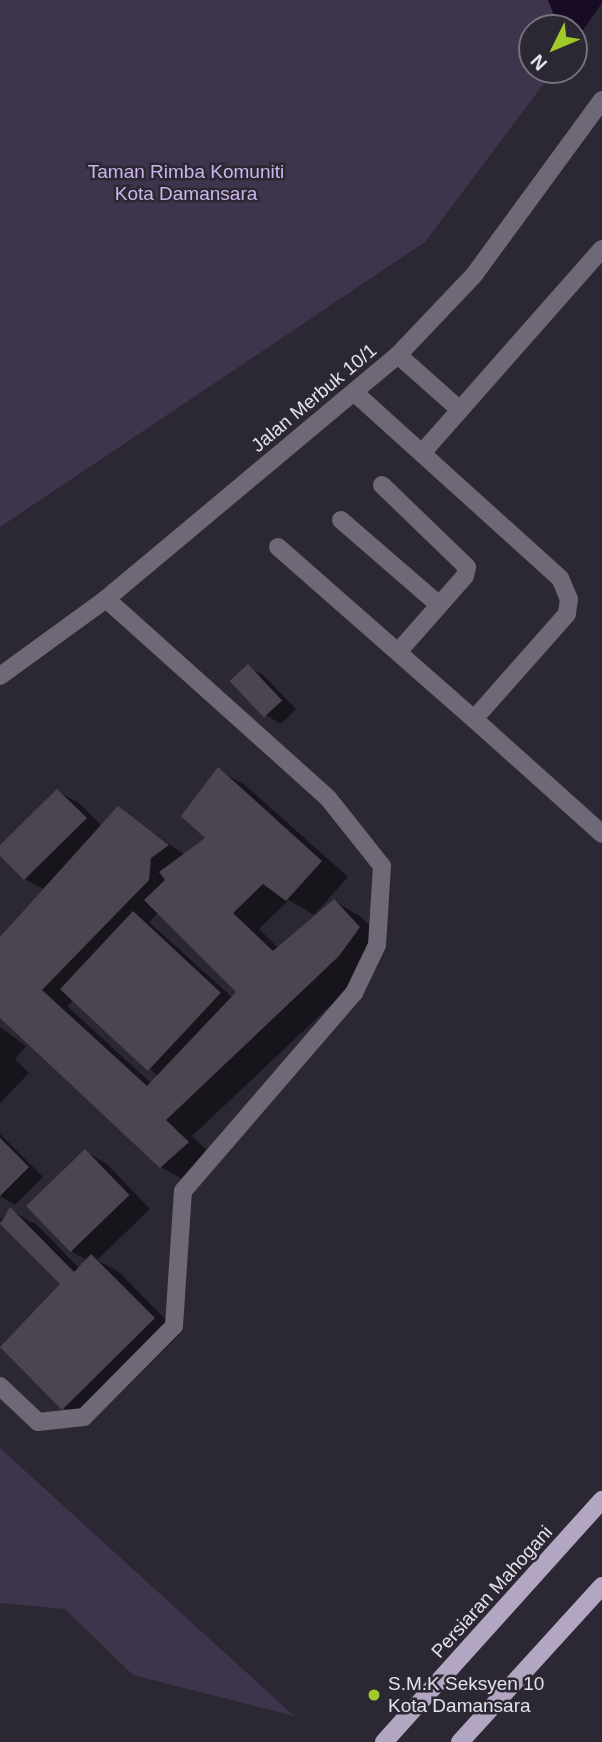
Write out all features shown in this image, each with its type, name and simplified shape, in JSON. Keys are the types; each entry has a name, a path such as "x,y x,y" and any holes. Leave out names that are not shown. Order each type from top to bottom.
{"main road":[{"name":"Persiaran Mahogani","path":"384,1742 602,1500"},
{"path":"460,1742 602,1586"}],"street":[{"name":"Jalan Merbuk 10/1","path":"0,676 106,599 398,355 474,275 602,100"},
{"path":"422,453 602,249"},
{"path":"398,355 460,410"},
{"path":"355,393 560,578 569,598 567,614 474,719"},
{"path":"382,485 467,567 465,576 398,652"},
{"path":"341,520 439,605"},
{"path":"278,547 599,829"},
{"path":"0,1386 38,1422 83,1417 174,1326 183,1191 354,993 377,945 382,866 328,799 106,599"}],"green space":[{"name":"Taman Rimba Komuniti Kota Damansara","path":"0,0 548,0 554,14 518,14 518,84 544,84 425,242 0,527"},
{"path":"0,1448 294,1716 133,1675 65,1609 0,1603"}],"shaded area":[{"path":"548,0 602,0 588,23 588,14 554,14"}],"building":[{"path":"248,664 282,701 264,718 230,681"},
{"path":"218,767 322,861 286,901 263,884 233,913 273,951 334,899 360,927 339,956 166,1120 189,1142 160,1168 0,1018 0,937 118,806 169,845 151,858 149,880 42,990 147,1086 236,992 144,900 165,880 159,872 205,838 181,816"},
{"path":"57,789 87,818 24,880 0,856 0,845"},
{"path":"133,911 221,993 148,1071 60,989"},
{"path":"0,1138 29,1167 0,1196"},
{"path":"85,1149 129,1195 70,1252 26,1206"},
{"path":"10,1207 74,1272 91,1254 155,1318 62,1410 0,1347 60,1284 0,1224"}],"place":[{"name":"S.M.K Seksyen 10 Kota Damansara","path":"374,1695"}]}
